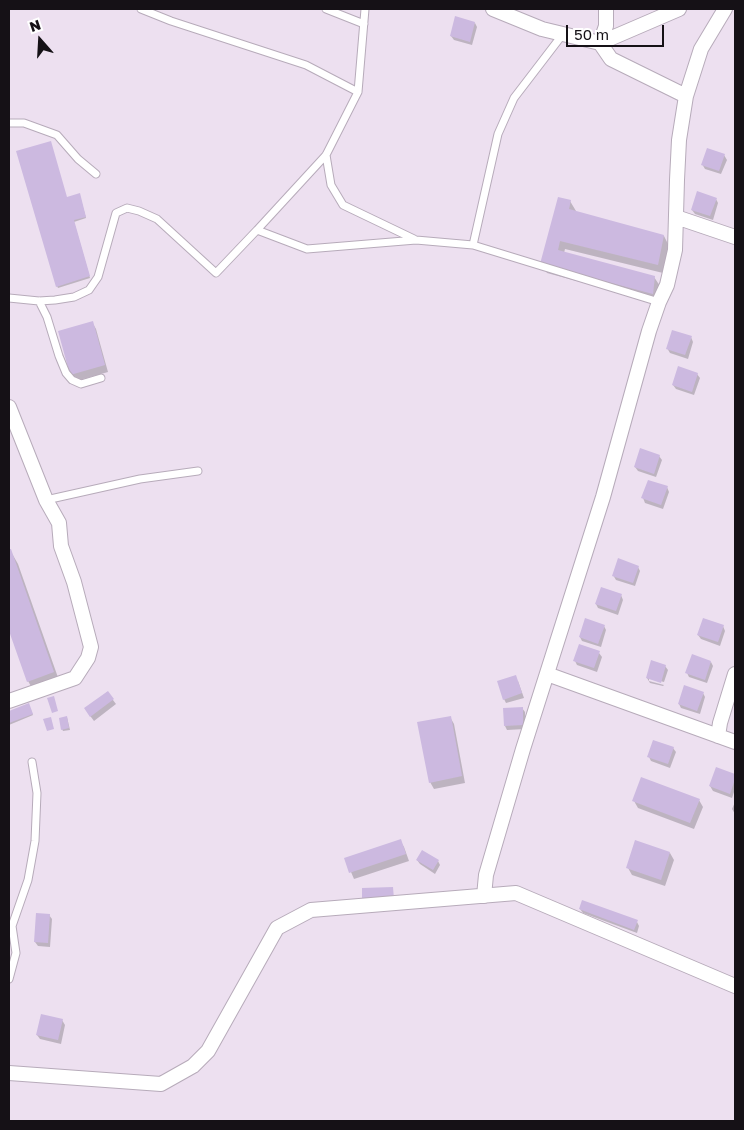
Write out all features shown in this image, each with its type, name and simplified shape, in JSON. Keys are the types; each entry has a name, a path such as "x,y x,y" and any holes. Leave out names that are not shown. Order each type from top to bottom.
{"street":[{"path":"493,9 542,28 600,43 679,9"},
{"path":"600,43 606,26 606,9"},
{"path":"484,896 486,875 546,674 603,497 649,331 667,286 675,250 679,140 686,96 701,48 725,9"},
{"path":"600,43 611,59 686,96"},
{"path":"676,217 735,238"},
{"path":"9,407 46,500 59,523 61,546 74,582 91,647 88,658 75,678 9,701"},
{"path":"546,674 735,742"},
{"path":"718,736 720,723 735,674"},
{"path":"9,1073 160,1084 193,1066 208,1051 277,928 311,910 516,893 735,986"}],"lane":[{"path":"141,9 171,21 306,65 358,92"},
{"path":"326,9 364,24"},
{"path":"9,298 39,300 74,297 89,290 98,277 116,213 127,208 157,219 216,273 326,155 358,92 365,9"},
{"path":"474,245 498,134 514,98 563,34"},
{"path":"9,123 24,123 58,135 78,159 96,174"},
{"path":"326,155 331,185 343,205 416,240"},
{"path":"257,230 307,249 416,240 474,245 659,302"},
{"path":"39,300 47,317 66,373 72,380 81,384 101,378"},
{"path":"46,500 140,479 198,470"},
{"path":"9,979 16,953 12,926 28,880 35,841 37,793 32,762"}],"building":[{"path":"455,16 475,22 470,42 450,36"},
{"path":"51,141 67,197 80,193 86,217 74,220 90,276 56,287 16,151"},
{"path":"707,148 725,154 719,171 701,165"},
{"path":"697,191 717,198 710,216 691,210"},
{"path":"558,197 571,200 569,209 664,235 658,265 560,241 558,250 655,276 653,294 540,264"},
{"path":"93,321 105,365 70,375 58,331"},
{"path":"672,330 692,336 685,355 666,349"},
{"path":"678,366 698,373 692,392 672,385"},
{"path":"640,448 660,455 654,474 634,467"},
{"path":"648,480 668,486 661,505 641,498"},
{"path":"9,549 11,549 54,672 27,682 9,631"},
{"path":"618,558 639,566 633,583 612,576"},
{"path":"601,587 622,594 616,611 595,604"},
{"path":"585,618 605,625 598,644 579,637"},
{"path":"703,618 724,625 718,642 697,635"},
{"path":"579,644 600,651 594,668 573,661"},
{"path":"692,654 711,661 705,680 685,673"},
{"path":"651,660 666,665 661,683 646,678"},
{"path":"516,675 522,693 503,700 497,681"},
{"path":"684,685 704,692 697,711 678,704"},
{"path":"108,691 114,699 90,717 84,708"},
{"path":"54,696 58,711 52,713 47,698"},
{"path":"29,703 33,714 9,723 9,711"},
{"path":"523,707 523,725 504,726 503,708"},
{"path":"67,716 69,728 61,730 59,718"},
{"path":"451,716 462,776 429,783 417,722"},
{"path":"51,717 54,729 47,731 43,719"},
{"path":"653,740 674,747 668,764 647,757"},
{"path":"716,767 735,774 730,794 709,786"},
{"path":"641,777 700,799 690,823 632,801"},
{"path":"401,839 406,854 349,873 344,858"},
{"path":"635,840 670,852 661,880 626,868"},
{"path":"422,850 439,860 433,870 416,860"},
{"path":"393,887 394,899 362,900 362,888"},
{"path":"582,900 638,920 634,930 579,909"},
{"path":"36,913 50,914 48,943 34,942"},
{"path":"41,1014 63,1019 58,1040 36,1035"}]}
